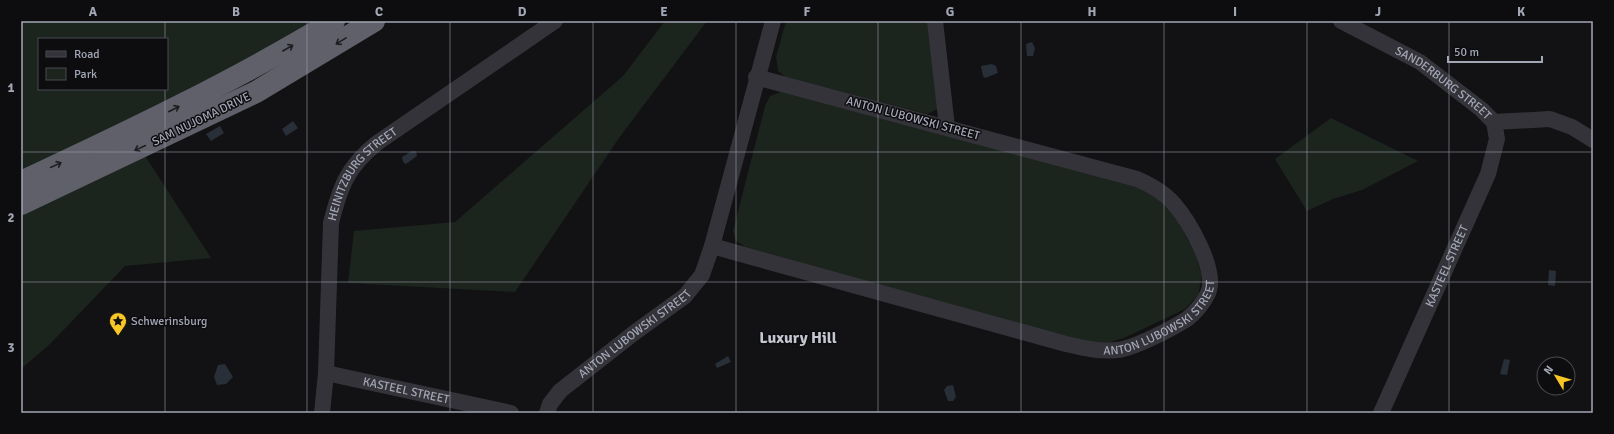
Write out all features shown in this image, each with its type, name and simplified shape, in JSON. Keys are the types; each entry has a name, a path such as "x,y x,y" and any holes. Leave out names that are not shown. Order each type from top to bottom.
{"highway":[{"name":"SAM NUJOMA DRIVE","path":"21,182 243,74 334,21"},
{"name":"SAM NUJOMA DRIVE","path":"21,204 256,92 374,21"}],"street":[{"name":"HEINITZBURG STREET","path":"322,413 326,373 331,223 342,186 357,160 377,143 555,21"},
{"name":"ANTON LUBOWSKI STREET","path":"547,413 550,404 560,390 685,296 702,275 712,246 756,77 773,21"},
{"path":"935,21 947,127"},
{"name":"SANDERBURG STREET","path":"1341,21 1420,62 1481,109 1494,122 1550,119 1572,127 1593,140"},
{"name":"ANTON LUBOWSKI STREET","path":"712,246 1058,342 1094,350 1119,350 1136,345 1187,318 1198,308 1208,293 1210,277 1205,258 1193,233 1175,205 1157,188 1137,179 756,77"},
{"name":"KASTEEL STREET","path":"1383,412 1488,174 1497,139 1494,122"},
{"name":"KASTEEL STREET","path":"326,373 511,413"}],"green space":[{"path":"21,21 321,21 239,71 21,171"},
{"path":"665,21 707,21 619,138 515,292 348,283 354,231 455,222 623,76"},
{"path":"786,21 931,21 938,109 927,114 786,77 778,71 776,57"},
{"path":"781,92 1136,186 1160,200 1176,217 1195,254 1202,276 1198,295 1185,309 1124,338 1104,344 1080,342 746,247 736,241 733,231 765,106 770,96"},
{"path":"1331,118 1418,161 1362,190 1333,199 1307,211 1275,159"},
{"path":"140,148 211,258 125,266 51,343 21,369 21,204"}],"shaded area":[{"path":"1032,42 1035,48 1033,56 1027,56 1026,44"},
{"path":"992,64 996,66 998,73 985,78 983,76 981,66"},
{"path":"293,121 298,128 286,136 282,129"},
{"path":"220,126 224,133 211,141 206,134"},
{"path":"412,151 416,151 417,156 406,164 403,162 402,157"},
{"path":"1549,270 1556,271 1555,286 1548,285"},
{"path":"728,356 731,362 717,368 715,364"},
{"path":"1504,359 1510,360 1507,375 1500,374"},
{"path":"225,364 233,377 226,384 217,385 214,377 218,365"},
{"path":"953,385 956,397 953,401 948,401 944,390 947,386"}],"place":[{"name":"Schwerinsburg","path":"118,336"}],"district":[{"name":"Luxury Hill","path":"798,337"}]}
